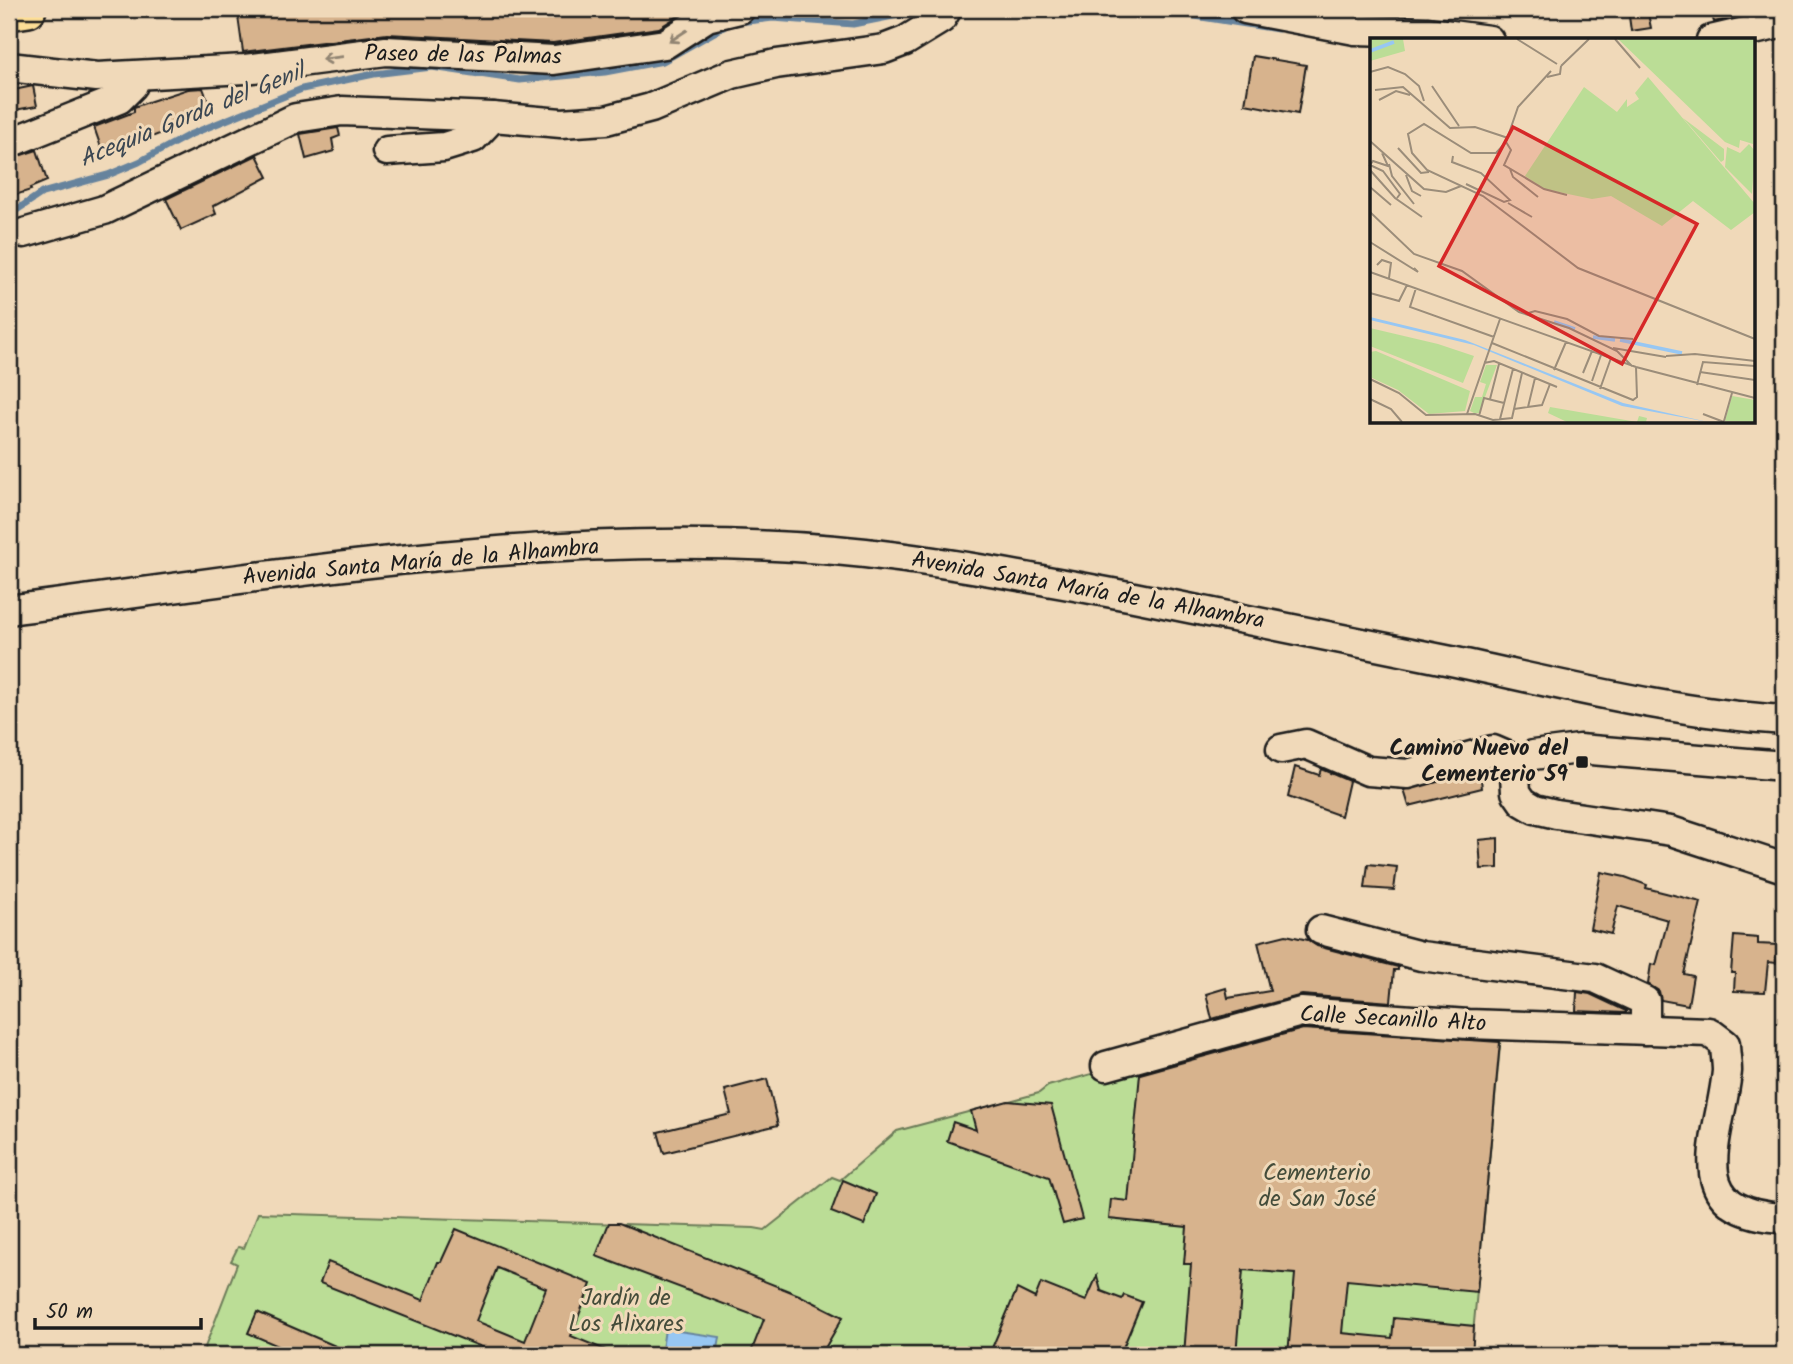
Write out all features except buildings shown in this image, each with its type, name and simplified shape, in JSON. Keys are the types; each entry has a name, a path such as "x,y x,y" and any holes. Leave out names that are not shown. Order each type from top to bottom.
{"main road":[{"path":"9,12 28,9"}],"street":[{"name":"Paseo de las Palmas","path":"9,67 97,77 135,77 245,68 386,51 554,60 665,44 707,17 740,9"},
{"path":"1245,9 1355,30 1429,32 1474,38"},
{"path":"24,233 104,210 296,118 342,111 493,117 561,123 606,120 651,108 732,74 776,64 884,49 905,41 941,19 947,10"},
{"path":"1720,38 1784,23"},
{"path":"9,142 119,99 133,85 135,77"},
{"path":"387,151 444,146 473,138 493,117"},
{"name":"Avenida Santa María de la Alhambra","path":"9,610 420,559 521,550 625,545 728,545 834,550 993,570 1272,624 1687,710 1784,720"},
{"path":"1281,749 1306,744 1368,771 1409,774 1493,750 1521,762"},
{"path":"1784,766 1578,750 1533,755 1521,762 1515,775 1516,792 1523,802 1535,809 1671,831 1784,867"},
{"path":"1321,930 1421,956 1595,978 1645,1001 1644,1030"},
{"name":"Calle Secanillo Alto","path":"1106,1066 1301,1012 1468,1024 1709,1032 1725,1044 1727,1070 1713,1147 1714,1174 1722,1195 1739,1210 1784,1221"}],"green space":[{"name":"Cementerio de San José","path":"1303,1016 1501,1035 1471,1355 202,1355 237,1264 231,1261 238,1247 244,1248 258,1213 765,1230 832,1177 840,1180 897,1131 1039,1093 1048,1086"}],"water":[{"path":"665,1329 720,1337 717,1355 662,1349"}],"waterway":[{"name":"Acequia Gorda del Genil","path":"738,22 773,18 853,24 928,9"},
{"name":"Acequia Gorda del Genil","path":"1151,9 1278,29"},
{"name":"Acequia Gorda del Genil","path":"9,215 42,193 108,175 189,135 302,89 374,74 432,67 520,80 605,72 663,61 727,25"}],"place":[{"name":"Camino Nuevo del Cementerio 59","path":"1582,762"}],"park label":[{"name":"Jardín de Los Alixares","path":"626,1312"}]}
